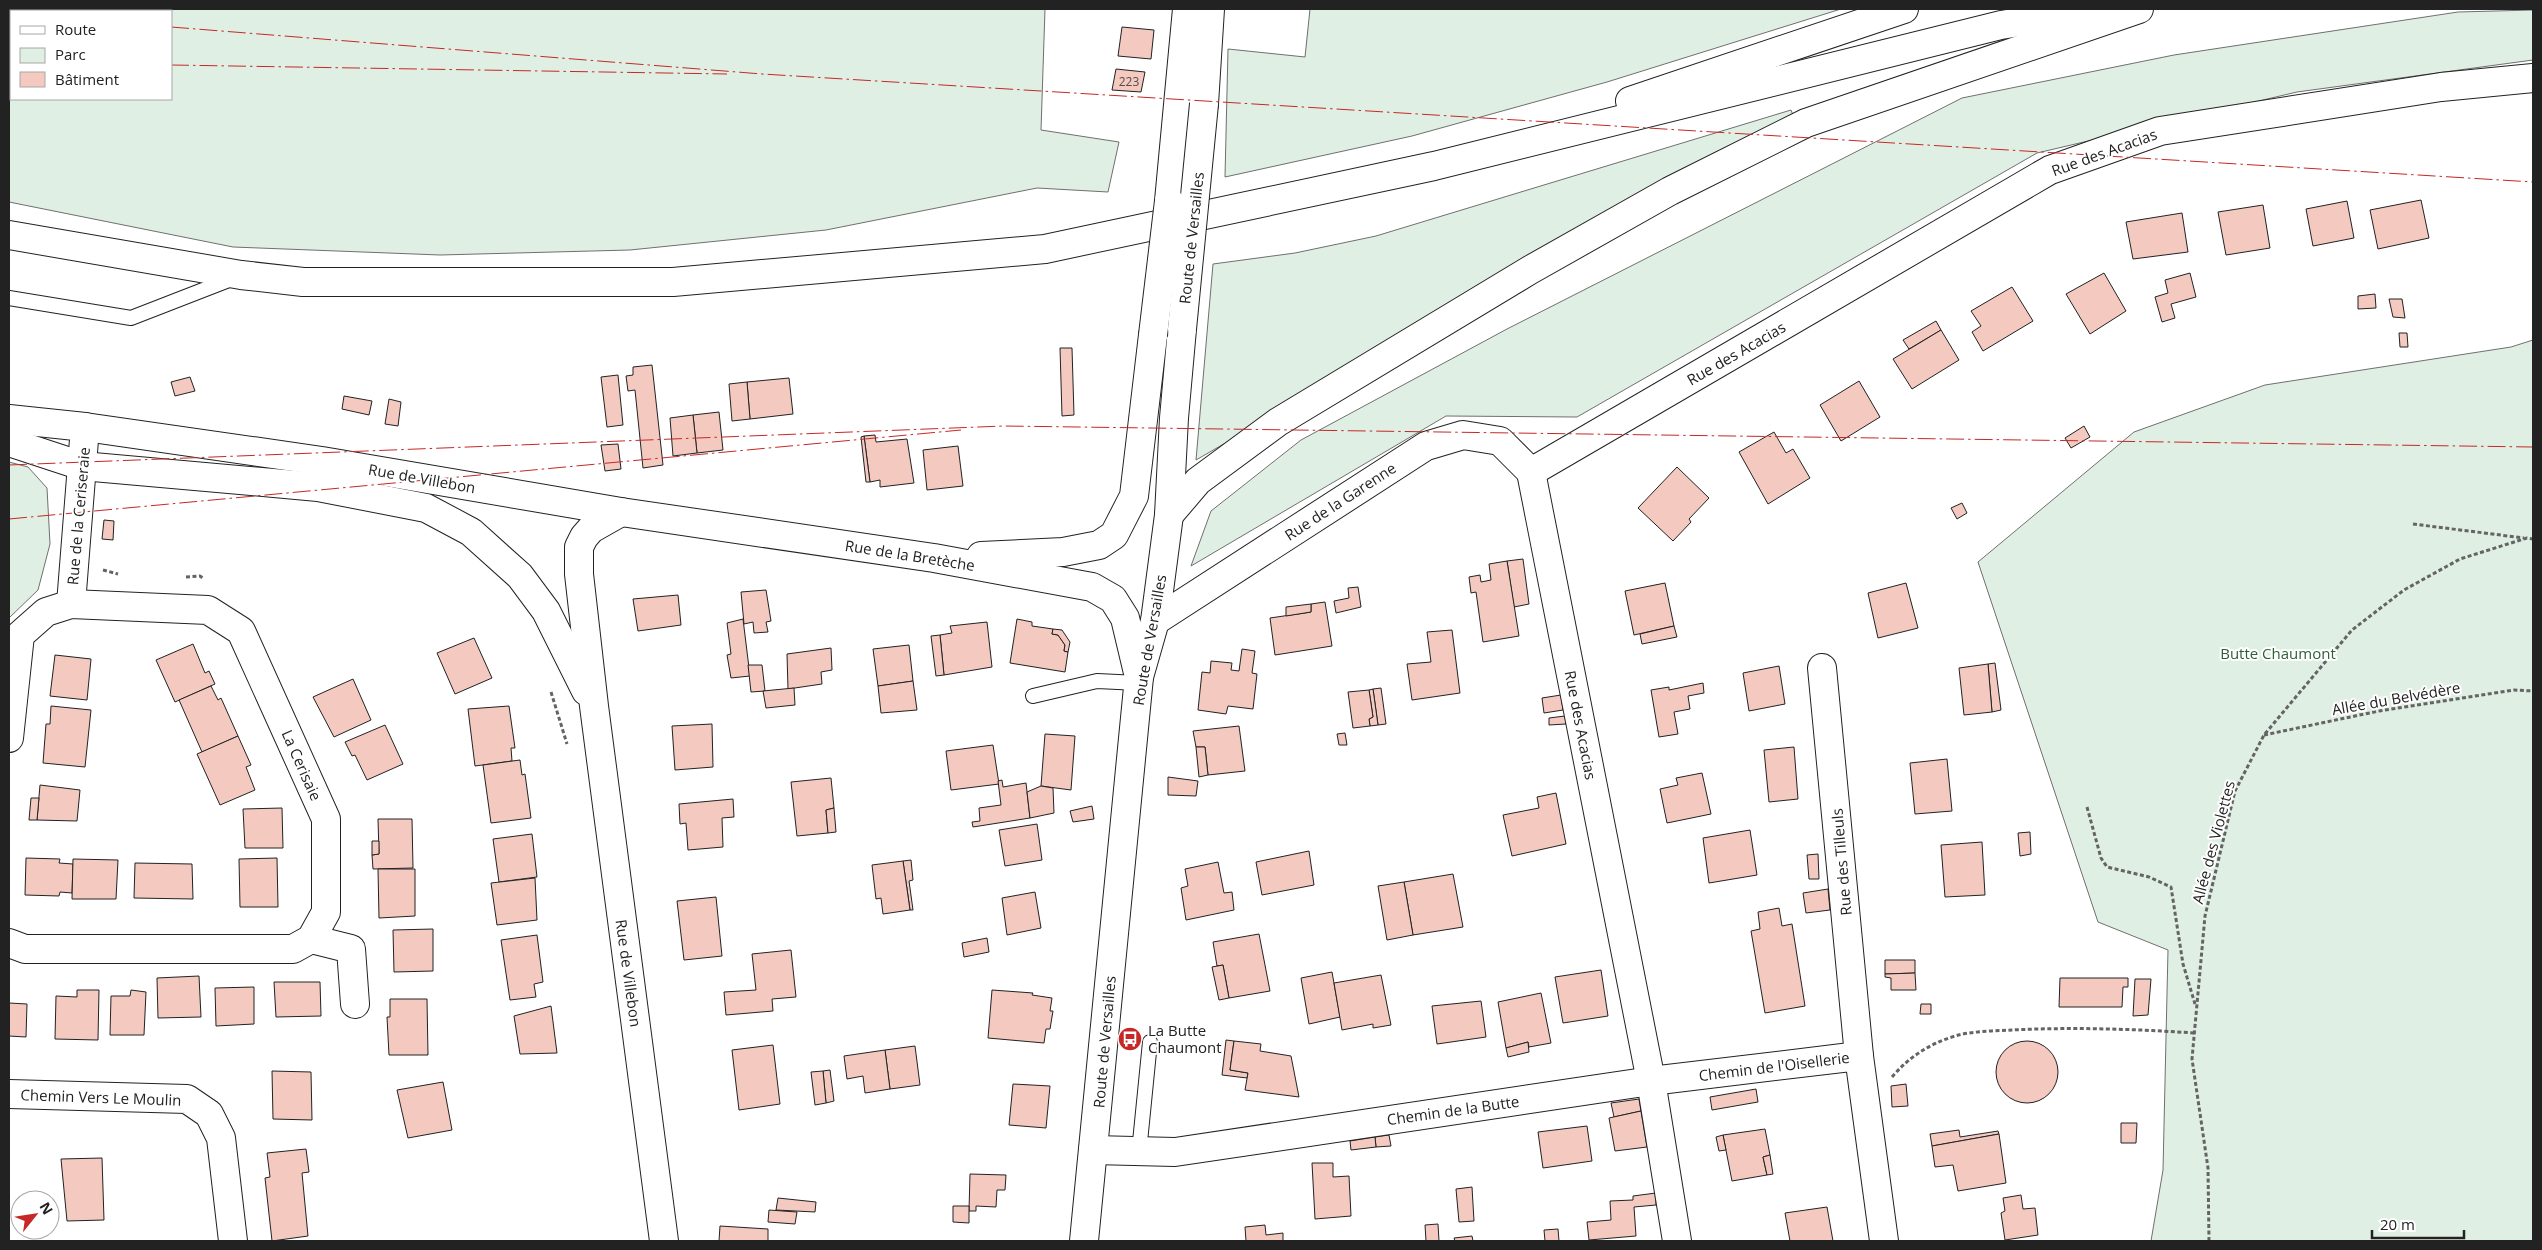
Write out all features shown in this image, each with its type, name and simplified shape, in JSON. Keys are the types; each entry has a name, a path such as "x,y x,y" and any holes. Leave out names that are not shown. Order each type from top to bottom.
{"main road":[{"name":"Route de Versailles","path":"934,558 1063,552 1099,545 1114,535 1134,496 1169,201 1176,110 1187,9"},
{"name":"Route de Versailles","path":"1084,1241 1139,680 1155,621 1169,515 1174,418 1204,104 1210,9"},
{"path":"1434,166 1904,9"},
{"path":"9,235 241,275 303,282 672,282 1045,249 1434,166 2001,25 2099,9"},
{"path":"1169,515 1198,481 1278,422 1530,270 1670,191 1806,123 2140,9"},
{"name":"Rue des Acacias","path":"1651,1081 1531,472 2050,170 2160,131 2441,87 2533,78"},
{"name":"Rue de Villebon","path":"9,419 85,427 322,461 621,512"},
{"name":"Rue de la Ceriseraie","path":"71,604 85,427"},
{"name":"Rue de la Garenne","path":"1155,621 1426,446 1463,435 1500,441 1531,472"},
{"name":"Rue de Villebon","path":"9,442 82,466 318,487 426,508 471,532 520,576 546,611 594,706"},
{"name":"Rue de la Bretèche","path":"621,512 934,558 1092,587 1113,599 1125,618 1139,680"},
{"name":"Rue de Villebon","path":"621,512 591,529 579,547 579,574 594,706 664,1241"},
{"name":"La Cerisaie","path":"9,738 20,635 46,612 71,604 208,610 241,631 326,819 326,912 311,939"},
{"name":"Rue des Tilleuls","path":"1822,668 1859,1056"},
{"path":"9,943 24,949 293,949 311,939 351,950 355,1004"},
{"name":"Chemin de l'Oisellerie","path":"1651,1081 1859,1056 1884,1241"},
{"path":"1651,1081 1677,1241"},
{"name":"Chemin de la Butte","path":"1093,1150 1175,1152 1651,1081"},
{"name":"Chemin Vers Le Moulin","path":"9,1094 187,1099 209,1114 221,1138 232,1241"}],"lane":[{"path":"9,298 131,318 241,275"},
{"path":"1033,696 1096,681 1139,680"},
{"path":"1139,1152 1150,1042"}],"path":[{"path":"2413,524 2527,538"},
{"name":"Allée des Violettes","path":"2209,1241 2208,1168 2192,1059 2205,916 2235,791 2264,735 2352,630 2404,590 2460,559 2527,538 2533,539"},
{"path":"549,686 564,730 568,749"},
{"name":"Allée du Belvédère","path":"2264,735 2398,708 2514,690 2533,691"},
{"path":"2086,807 2102,858 2107,867 2149,877 2170,887 2183,964 2196,1007"},
{"path":"1864,1091 1883,1084 1903,1064 1926,1047 1956,1036 2034,1029 2142,1030 2195,1033"}],"green space":[{"path":"9,9 1045,9 1041,130 1119,142 1108,192 1037,188 826,230 630,250 440,255 233,247 9,202"},
{"path":"1310,9 1841,9 1607,82 1412,136 1225,177 1228,49 1305,57"},
{"path":"2533,10 2533,60 2297,92 2037,153 1577,417 1446,416 1191,566 1211,511 1301,440 1507,329 1962,98 2174,55 2458,12"},
{"path":"1791,110 1793,115 1196,460 1213,264 1295,253 1376,236"},
{"name":"Butte Chaumont","path":"2533,340 2533,1241 2151,1241 2163,1170 2168,950 2098,922 1978,562 2134,432 2265,385 2511,347"},
{"path":"9,462 28,467 47,488 50,544 38,590 9,618"}],"building":[{"path":"1122,27 1154,30 1151,59 1118,56"},
{"path":"1116,69 1145,72 1141,92 1112,90"},
{"path":"2421,200 2429,238 2378,249 2370,210"},
{"path":"2347,201 2354,238 2313,246 2306,209"},
{"path":"2263,205 2270,248 2226,255 2218,212"},
{"path":"2182,213 2188,252 2133,259 2126,222"},
{"path":"2104,273 2126,311 2090,334 2066,294"},
{"path":"2190,273 2196,297 2171,304 2175,318 2162,322 2155,297 2168,293 2165,280"},
{"path":"2012,287 2033,321 1983,351 1972,332 1981,326 1971,311"},
{"path":"2375,294 2376,308 2358,309 2358,296"},
{"path":"2389,299 2402,299 2405,318 2393,317"},
{"path":"1936,321 1941,330 1909,349 1903,340"},
{"path":"1941,330 1959,360 1912,389 1893,359"},
{"path":"2399,333 2407,333 2408,347 2400,347"},
{"path":"1060,348 1072,348 1074,415 1062,416"},
{"path":"652,365 663,465 643,468 635,390 628,391 626,376 633,375 633,367"},
{"path":"618,375 623,425 607,427 601,377"},
{"path":"190,377 195,391 175,396 171,382"},
{"path":"789,378 793,414 750,419 747,382"},
{"path":"1859,381 1880,417 1841,441 1820,405"},
{"path":"747,382 750,419 732,421 729,384"},
{"path":"344,396 372,401 369,415 342,409"},
{"path":"389,399 401,402 398,426 385,424"},
{"path":"719,412 723,450 697,453 693,415"},
{"path":"693,415 697,453 673,456 670,418"},
{"path":"2084,426 2090,437 2071,448 2065,438"},
{"path":"1774,432 1786,453 1793,449 1810,478 1768,504 1739,452"},
{"path":"875,435 876,442 907,439 914,483 880,487 880,480 870,482 864,436"},
{"path":"864,436 870,482 866,482 861,437"},
{"path":"618,444 621,469 605,471 601,445"},
{"path":"958,446 963,486 927,490 923,450"},
{"path":"1677,467 1709,498 1689,519 1691,522 1673,541 1638,508"},
{"path":"1962,503 1967,513 1957,519 1951,508"},
{"path":"104,520 114,521 113,540 102,539"},
{"path":"1523,559 1529,604 1514,607 1507,561"},
{"path":"1507,561 1519,636 1483,642 1476,592 1471,593 1469,577 1480,575 1481,582 1491,580 1489,564"},
{"path":"1665,583 1674,626 1634,635 1625,591"},
{"path":"1906,583 1918,628 1878,638 1868,593"},
{"path":"1358,587 1361,607 1336,613 1334,601 1349,598 1348,588"},
{"path":"766,590 771,621 766,622 768,632 754,633 753,622 744,624 741,592"},
{"path":"678,595 681,625 638,631 633,599"},
{"path":"1325,602 1332,646 1275,655 1270,618 1311,612 1311,604"},
{"path":"1311,604 1311,612 1286,616 1286,607"},
{"path":"743,619 750,676 731,678 727,655 731,654 727,623"},
{"path":"1017,619 1032,622 1032,626 1053,629 1052,634 1058,635 1065,645 1064,651 1068,652 1065,672 1010,663"},
{"path":"987,622 992,667 944,675 940,635 952,633 950,626"},
{"path":"1674,626 1677,637 1642,644 1640,634"},
{"path":"1053,629 1062,630 1070,642 1068,652 1064,651 1065,645 1058,635 1052,634"},
{"path":"1452,630 1460,693 1412,700 1407,664 1431,662 1427,632"},
{"path":"940,635 944,675 936,676 931,636"},
{"path":"474,638 492,678 455,694 437,653"},
{"path":"193,644 205,673 209,671 215,684 175,702 156,660"},
{"path":"909,645 913,681 878,686 873,649"},
{"path":"831,648 832,670 821,672 822,684 788,689 787,654"},
{"path":"1242,649 1255,651 1252,673 1257,674 1253,709 1228,706 1226,714 1198,710 1202,672 1210,673 1211,661 1232,663 1231,670 1239,671"},
{"path":"55,655 91,659 87,700 50,696"},
{"path":"1995,663 2001,710 1992,712 1988,664"},
{"path":"1988,664 1992,712 1964,715 1959,668"},
{"path":"748,665 762,665 765,691 751,692"},
{"path":"1779,666 1785,704 1749,711 1743,673"},
{"path":"353,679 371,720 334,737 313,697"},
{"path":"913,681 917,710 881,713 878,686"},
{"path":"1703,683 1704,693 1688,696 1690,709 1674,712 1678,734 1659,737 1651,690 1669,687 1669,690"},
{"path":"211,686 218,700 221,698 238,736 202,752 179,700"},
{"path":"794,688 795,705 766,708 763,691"},
{"path":"1381,688 1386,724 1378,725 1373,689"},
{"path":"1373,689 1378,725 1370,726 1369,719 1373,717 1369,690"},
{"path":"1369,690 1373,717 1369,719 1370,726 1353,728 1348,692"},
{"path":"1561,695 1563,710 1544,713 1542,698"},
{"path":"51,706 91,710 85,767 43,763 46,724 50,724"},
{"path":"509,706 515,748 511,748 512,761 475,766 468,709"},
{"path":"1565,716 1566,724 1549,725 1549,718"},
{"path":"712,724 713,767 675,770 672,726"},
{"path":"385,725 403,764 367,780 355,755 352,756 345,742"},
{"path":"1239,726 1245,771 1208,775 1205,747 1196,747 1193,731"},
{"path":"1345,733 1347,745 1339,745 1337,734"},
{"path":"1045,734 1075,736 1071,790 1041,786"},
{"path":"238,736 251,765 246,767 255,790 220,805 197,754"},
{"path":"993,745 999,784 951,790 946,751"},
{"path":"1196,747 1205,747 1208,775 1199,777"},
{"path":"1794,747 1798,799 1769,802 1764,750"},
{"path":"1947,759 1952,811 1915,814 1910,763"},
{"path":"520,760 522,775 525,774 531,818 491,823 483,765"},
{"path":"1702,773 1711,814 1667,823 1660,789 1678,785 1676,778"},
{"path":"1168,777 1198,781 1196,796 1168,795"},
{"path":"831,778 834,808 826,810 828,833 797,836 791,782"},
{"path":"1002,780 1003,787 1026,783 1030,818 973,827 972,822 980,821 979,808 1001,805 998,781"},
{"path":"40,785 80,790 77,821 37,820"},
{"path":"1041,786 1053,788 1054,813 1030,818 1027,792"},
{"path":"1556,793 1566,844 1512,856 1503,815 1539,808 1537,797"},
{"path":"31,798 39,798 37,820 29,820"},
{"path":"733,799 734,817 722,818 723,847 688,850 686,823 680,824 679,804"},
{"path":"1092,806 1094,819 1073,822 1070,811"},
{"path":"282,808 283,848 245,848 243,809"},
{"path":"834,808 836,832 828,833 826,810"},
{"path":"378,819 412,819 413,868 373,869 372,855 379,854"},
{"path":"1037,824 1042,860 1005,866 999,830"},
{"path":"1750,830 1757,875 1709,883 1703,838"},
{"path":"2030,832 2031,854 2020,856 2018,833"},
{"path":"532,834 537,877 499,882 493,839"},
{"path":"372,841 379,841 379,854 372,855"},
{"path":"1982,842 1985,895 1945,897 1941,845"},
{"path":"1309,851 1314,885 1262,895 1256,862"},
{"path":"1818,854 1819,879 1809,879 1807,855"},
{"path":"26,858 60,859 59,863 73,864 72,893 60,892 59,896 25,895"},
{"path":"277,858 278,907 240,907 239,859"},
{"path":"73,859 118,860 116,899 72,899"},
{"path":"911,860 913,880 909,881 913,910 910,910 903,861"},
{"path":"903,861 910,910 883,914 881,898 876,899 872,865"},
{"path":"1218,862 1224,893 1232,892 1234,910 1186,920 1181,888 1188,886 1185,869"},
{"path":"135,863 192,864 193,899 134,898"},
{"path":"378,869 415,869 415,916 379,918"},
{"path":"1453,874 1463,927 1413,935 1404,882"},
{"path":"535,878 537,920 497,925 491,883"},
{"path":"1404,882 1413,935 1387,940 1378,886"},
{"path":"1828,889 1830,910 1806,913 1803,893"},
{"path":"1035,892 1041,928 1007,935 1002,898"},
{"path":"716,897 722,956 684,960 677,901"},
{"path":"1779,908 1782,926 1792,924 1805,1006 1765,1013 1751,931 1760,929 1758,912"},
{"path":"433,929 433,971 394,972 393,930"},
{"path":"1259,934 1270,991 1229,998 1223,965 1217,966 1213,942"},
{"path":"537,935 543,982 534,984 536,997 510,1000 501,940"},
{"path":"987,938 989,952 964,957 962,943"},
{"path":"791,950 796,997 772,999 773,1011 726,1015 724,992 756,990 752,954"},
{"path":"1885,960 1915,960 1915,973 1885,974"},
{"path":"1223,965 1229,998 1219,1000 1212,967"},
{"path":"1601,970 1608,1016 1563,1023 1555,977"},
{"path":"1332,972 1340,1017 1309,1024 1301,978"},
{"path":"1915,973 1916,990 1891,990 1891,978 1885,977 1885,974"},
{"path":"1381,975 1391,1025 1373,1028 1373,1024 1342,1030 1334,983"},
{"path":"199,976 201,1017 158,1018 157,978"},
{"path":"2060,978 2128,978 2128,987 2123,987 2122,1007 2059,1007"},
{"path":"2135,979 2151,979 2148,1015 2133,1016"},
{"path":"274,982 320,982 321,1016 276,1017"},
{"path":"254,987 254,1024 216,1026 215,988"},
{"path":"77,990 99,990 98,1040 55,1039 56,996 77,997"},
{"path":"131,990 146,992 144,1035 110,1035 111,996 130,996"},
{"path":"992,990 1033,993 1032,995 1052,998 1050,1011 1053,1011 1050,1029 1046,1029 1044,1043 988,1038"},
{"path":"1541,993 1551,1043 1529,1047 1528,1042 1506,1048 1498,1002"},
{"path":"390,999 427,999 428,1055 389,1055 387,1017 390,1017"},
{"path":"1481,1001 1486,1037 1437,1044 1432,1006"},
{"path":"9,1003 27,1004 26,1037 9,1036"},
{"path":"1921,1004 1931,1004 1931,1014 1920,1014"},
{"path":"551,1006 557,1053 520,1054 514,1016"},
{"path":"1226,1040 1234,1041 1230,1070 1248,1073 1247,1078 1222,1075"},
{"path":"1234,1041 1261,1044 1260,1051 1291,1056 1299,1097 1245,1090 1248,1073 1230,1070"},
{"path":"2021,1041 2033,1041 2049,1050 2056,1060 2058,1072 2056,1084 2049,1094 2033,1103 2021,1103 2010,1098 2001,1089 1996,1078 1996,1066 2001,1055 2010,1046"},
{"path":"1528,1042 1529,1052 1508,1057 1506,1048"},
{"path":"773,1045 780,1104 739,1110 732,1050"},
{"path":"915,1046 920,1085 890,1089 885,1050"},
{"path":"885,1050 890,1089 865,1093 863,1076 847,1079 844,1056"},
{"path":"830,1070 834,1101 826,1103 823,1071"},
{"path":"272,1071 311,1072 312,1120 273,1119"},
{"path":"823,1071 826,1103 815,1105 811,1072"},
{"path":"443,1082 452,1130 408,1138 397,1090"},
{"path":"1013,1084 1050,1086 1046,1128 1009,1125"},
{"path":"1906,1084 1908,1106 1892,1107 1891,1086"},
{"path":"1756,1089 1758,1102 1712,1110 1710,1097"},
{"path":"1639,1099 1641,1111 1614,1117 1611,1103"},
{"path":"1641,1111 1647,1147 1615,1151 1609,1118"},
{"path":"2121,1123 2137,1123 2136,1143 2121,1143"},
{"path":"1587,1126 1592,1161 1543,1168 1538,1132"},
{"path":"1765,1129 1770,1155 1763,1157 1767,1175 1732,1181 1723,1135"},
{"path":"1959,1130 1960,1137 1998,1131 1999,1134 1932,1146 1930,1134"},
{"path":"1999,1134 2006,1183 1958,1191 1953,1165 1935,1167 1932,1146"},
{"path":"1389,1135 1391,1146 1376,1147 1375,1137"},
{"path":"1723,1135 1726,1150 1719,1151 1716,1137"},
{"path":"1375,1137 1376,1147 1351,1150 1350,1141"},
{"path":"306,1149 309,1172 302,1173 308,1236 272,1241 265,1178 270,1177 267,1153"},
{"path":"1770,1155 1773,1174 1767,1175 1763,1157"},
{"path":"102,1158 104,1220 67,1221 61,1159"},
{"path":"1312,1163 1333,1163 1333,1177 1349,1176 1351,1216 1315,1219"},
{"path":"970,1174 1006,1175 1005,1190 997,1190 996,1207 976,1206 976,1211 969,1211"},
{"path":"1472,1187 1474,1221 1459,1222 1456,1189"},
{"path":"1656,1193 1656,1205 1634,1207 1636,1236 1589,1240 1587,1222 1611,1220 1610,1201 1633,1200 1633,1196"},
{"path":"2021,1195 2023,1209 2035,1208 2038,1235 2005,1240 2001,1213 2005,1211 2003,1198"},
{"path":"778,1198 816,1202 815,1212 776,1210"},
{"path":"953,1206 969,1206 969,1223 953,1222"},
{"path":"1827,1207 1833,1241 1790,1241 1785,1213"},
{"path":"769,1210 797,1212 795,1224 768,1222"},
{"path":"1438,1224 1439,1241 1426,1241 1425,1225"},
{"path":"1265,1225 1266,1235 1283,1233 1283,1241 1246,1241 1245,1227"},
{"path":"720,1226 768,1229 768,1241 719,1241"},
{"path":"1558,1229 1559,1241 1545,1241 1544,1230"},
{"path":"1472,1236 1473,1241 1455,1241 1454,1238"}],"power":[{"path":"172,27 762,74 2533,182"},
{"path":"172,65 727,74"},
{"path":"9,465 1004,426 2533,447"},
{"path":"9,519 961,430"}],"place":[{"name":"La Butte Chaumont","path":"1130,1039"}]}
